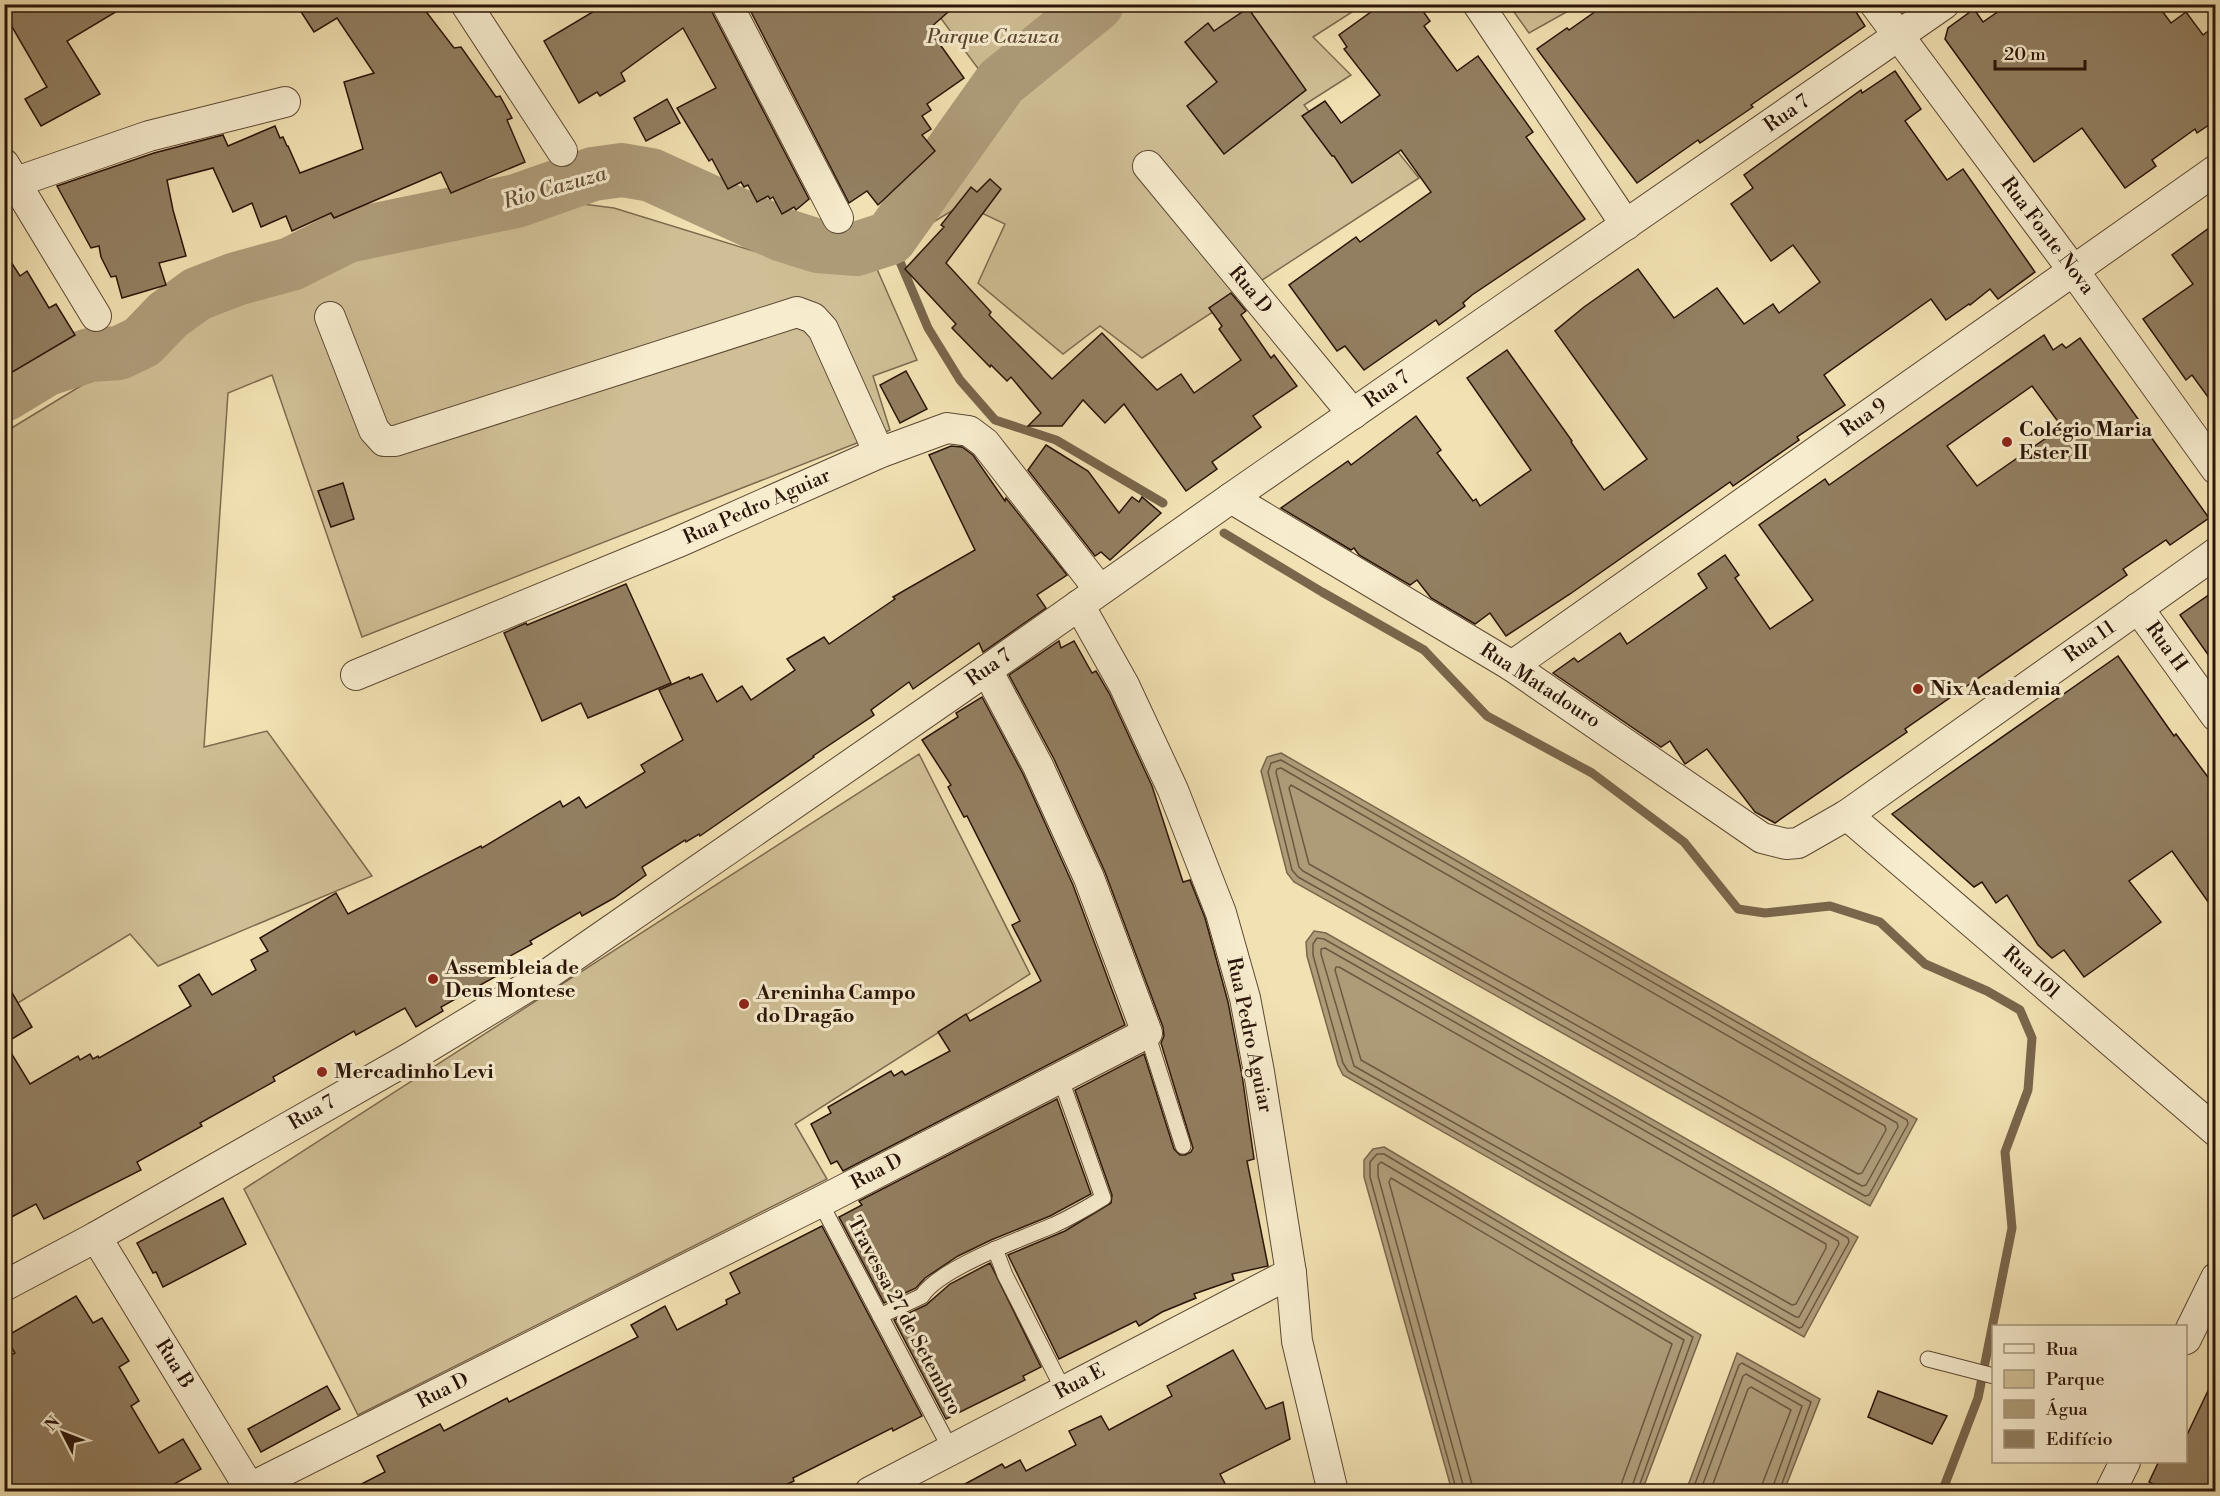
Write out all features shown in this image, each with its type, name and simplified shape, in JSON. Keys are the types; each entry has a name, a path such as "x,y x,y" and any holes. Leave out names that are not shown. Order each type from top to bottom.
{"street":[{"path":"466,4 562,151"},
{"path":"727,4 838,218"},
{"path":"1478,4 1626,225"},
{"name":"Rua Fonte Nova","path":"1875,4 1898,38 2073,270 2216,469"},
{"name":"Rua 7","path":"4,1286 96,1237 408,1059 545,976 1944,4"},
{"path":"96,316 10,173 285,102"},
{"name":"Rua D","path":"1148,166 1353,414"},
{"name":"Rua 9","path":"1512,666 2216,170"},
{"path":"330,317 374,430 384,441 395,441 797,312 813,318 823,329 879,453"},
{"name":"Rua Pedro Aguiar","path":"356,675 665,548 879,453 947,428 969,431 985,443 1089,597 1124,685 1173,790 1221,913 1245,998 1291,1273 1297,1341 1334,1491"},
{"name":"Rua Matadouro","path":"1231,498 1512,666 1762,838 1786,844 1798,843 1847,815"},
{"name":"Rua 11","path":"1847,815 2216,553"},
{"name":"Rua H","path":"2138,608 2216,716"},
{"path":"987,670 1038,766 1089,878 1147,1033"},
{"name":"Rua 101","path":"1847,815 2216,1131"},
{"name":"Rua D","path":"251,1490 820,1202 1147,1033"},
{"name":"Rua B","path":"96,1237 251,1490"},
{"name":"Rua E","path":"870,1491 1291,1273"},
{"path":"2187,1337 2216,1278"},
{"path":"2110,1491 2124,1463"}],"lane":[{"path":"1147,1033 1183,1146"},
{"path":"880,1316 922,1296 926,1289 941,1278 995,1249 1057,1224 1103,1198 1060,1077"},
{"name":"Travessa 27 de Setembro","path":"820,1202 951,1450"},
{"path":"995,1249 1005,1275 1064,1391"},
{"path":"1928,1359 1992,1375"}],"green space":[{"name":"Parque Cazuza","path":"931,5 1085,5 988,82"},
{"path":"1118,5 1363,5 1313,37 1351,75 1304,105 1357,173 1394,147 1419,178 1142,358 1100,326 1063,354 978,283 1005,224 963,204 915,233 1036,73"},
{"path":"1509,5 1579,5 1529,33"},
{"path":"559,201 614,208 776,258 873,260 917,360 873,376 890,430 362,637 272,375 228,393 204,747 267,731 372,876 158,966 130,934 5,1011 5,432 171,331 393,241"},
{"path":"919,754 1030,974 795,1124 827,1179 358,1415 244,1189"}],"water":[{"path":"1281,753 1917,1119 1870,1206 1294,882 1287,873 1261,771 1267,757"},
{"path":"1314,931 1326,933 1858,1237 1804,1337 1343,1075 1338,1065 1307,956 1306,942"},
{"path":"1384,1147 1701,1335 1642,1491 1452,1491 1364,1177 1364,1160 1373,1149"},
{"path":"1737,1353 1820,1399 1784,1491 1686,1491"}],"building":[{"path":"4,4 129,4 67,41 100,94 41,126 25,99 47,87 4,13"},
{"path":"296,4 421,5 454,48 461,47 496,97 500,96 512,118 507,120 525,162 451,193 441,172 334,218 331,213 292,231 286,216 261,227 252,203 233,212 213,168 167,180 186,256 159,263 166,285 122,298 116,276 111,277 101,257 99,246 91,248 57,186 154,153 223,135 228,146 275,126 280,138 283,137 288,146 300,173 363,149 344,82 374,73 337,18 314,32"},
{"path":"606,4 710,4 712,12 809,199 796,210 794,207 782,214 773,197 770,199 768,196 757,202 748,185 744,187 741,182 728,189 712,159 709,161 677,108 716,88 683,28 621,73 625,81 600,96 597,92 579,103 544,41"},
{"path":"747,4 957,4 929,29 964,78 927,104 931,110 922,116 931,129 922,135 935,151 878,205 867,191 849,203"},
{"path":"1382,4 1418,4 1430,21 1424,26 1457,71 1478,56 1533,132 1526,137 1585,219 1472,295 1463,303 1465,306 1439,325 1436,320 1364,370 1345,346 1337,351 1289,285 1356,237 1360,242 1431,192 1401,150 1352,183 1302,116 1325,101 1341,123 1380,95 1344,49 1347,47 1339,35"},
{"path":"1606,4 1851,4 1865,26 1751,105 1753,107 1700,143 1698,140 1637,183 1537,49"},
{"path":"2009,4 2157,4 2171,23 2186,12 2203,35 2216,25 2216,120 2197,133 2195,129 2152,160 2156,166 2125,188 2082,128 2034,162 1945,39 1948,28 1974,9 1983,22"},
{"path":"1248,8 1306,90 1224,154 1187,106 1217,82 1185,42 1208,23 1214,31"},
{"path":"1895,71 1921,109 1905,121 1947,180 1963,169 2035,272 1998,299 1990,289 1946,320 1931,299 1824,375 1845,405 1797,437 1799,440 1733,486 1730,482 1506,636 1490,613 1475,624 1431,598 1417,580 1410,585 1359,555 1354,548 1351,550 1281,508 1348,461 1351,465 1416,416 1441,450 1437,453 1473,501 1476,499 1480,506 1531,470 1467,378 1507,350 1604,490 1647,459 1555,331 1584,307 1638,269 1674,318 1717,288 1744,324 1773,304 1779,313 1820,282 1793,245 1771,261 1731,204 1753,188 1744,175 1861,90 1862,93"},
{"path":"667,99 680,123 646,141 634,118"},
{"path":"990,179 1001,189 946,263 991,312 989,315 1052,379 1102,333 1157,390 1181,374 1194,393 1241,360 1219,329 1222,326 1209,308 1231,293 1246,311 1241,315 1271,358 1274,355 1297,386 1253,416 1261,427 1212,462 1217,469 1186,491 1124,404 1105,423 1083,400 1062,426 1028,426 1041,413 1011,377 1007,381 991,365 990,367 952,328 956,324 905,269 944,227 941,225 971,187 977,192"},
{"path":"2216,223 2216,408 2192,375 2186,380 2143,319 2193,284 2172,255"},
{"path":"4,251 20,276 27,271 49,308 56,304 75,335 4,377"},
{"path":"2044,335 2053,350 2062,344 2066,348 2080,338 2209,518 2170,545 2166,540 2123,569 2127,575 1905,729 1907,732 1775,823 1755,812 1707,749 1685,764 1670,741 1661,747 1553,673 1574,658 1578,662 1620,633 1627,644 1707,588 1698,574 1725,555 1739,575 1735,578 1770,629 1813,600 1759,525 1825,479 1829,485","holes":["2032,386 2062,427 1977,486 1947,446"]},
{"path":"906,371 927,409 900,423 880,385"},
{"path":"1046,445 1088,471 1119,513 1132,497 1139,502 1142,497 1161,513 1110,560 1101,552 1095,556 1028,470"},
{"path":"951,446 962,447 973,455 1005,501 1006,498 1067,575 1037,595 1046,608 983,652 979,643 913,689 909,682 871,710 874,715 700,836 699,834 686,842 685,840 642,867 646,875 614,898 582,916 580,912 530,941 532,944 503,960 509,969 441,1007 443,1011 416,1027 405,1008 356,1035 354,1031 273,1077 275,1081 200,1123 202,1126 137,1162 141,1170 44,1219 36,1204 4,1221 4,979 32,1027 5,1043 30,1084 78,1056 80,1060 90,1054 93,1059 98,1056 99,1058 191,1006 179,986 199,974 212,995 256,970 251,960 268,951 260,938 336,893 348,914 481,846 482,848 560,801 563,807 579,797 586,808 645,772 641,765 683,740 659,690 702,674 717,702 742,686 751,700 795,670 787,659 824,637 829,644 895,599 893,597 975,550 929,455"},
{"path":"343,483 354,519 331,527 318,491"},
{"path":"626,584 671,683 588,718 581,703 542,721 504,633"},
{"path":"2216,590 2216,666 2180,615"},
{"path":"1059,641 1061,648 1074,641 1092,673 1096,671 1109,693 1152,786 1183,882 1190,880 1205,918 1228,1002 1242,1075 1254,1159 1247,1161 1268,1266 1232,1274 1234,1280 1194,1294 1196,1298 1162,1312 1139,1326 1136,1321 1059,1359 1008,1255 1065,1231 1111,1203 1112,1195 1075,1090 1144,1054 1174,1149 1180,1155 1185,1155 1193,1148 1161,1043 1164,1036 1163,1027 1105,872 1054,759 1009,675"},
{"path":"2118,656 2174,736 2176,734 2216,788 2216,913 2172,851 2129,881 2161,922 2084,977 2064,950 2052,958 2038,945 2007,895 1996,903 1982,882 1974,887 1892,814"},
{"path":"982,697 1023,774 1073,885 1125,1025 843,1171 837,1161 831,1164 811,1124 831,1113 828,1107 891,1071 894,1076 902,1071 905,1075 950,1051 938,1032 966,1014 970,1021 1041,981 1012,925 1020,921 967,816 964,817 948,787 951,785 922,740 958,717 956,713"},
{"path":"1057,1099 1091,1194 1050,1216 958,1256 925,1278 916,1288 884,1303 839,1217 862,1205 859,1201"},
{"path":"223,1198 246,1244 163,1287 137,1243"},
{"path":"822,1226 922,1416 893,1431 892,1428 793,1478 794,1481 773,1491 348,1491 385,1472 377,1456 440,1424 444,1431 507,1398 509,1402 638,1337 631,1325 665,1306 677,1330 727,1304 726,1300 740,1293 730,1273"},
{"path":"990,1263 1041,1367 1023,1376 1025,1380 946,1419 894,1320 926,1305 950,1284"},
{"path":"76,1296 93,1323 102,1318 129,1361 119,1367 139,1401 131,1406 159,1453 183,1439 201,1469 162,1491 4,1491 4,1359 15,1353 5,1337"},
{"path":"1233,1350 1266,1409 1283,1402 1290,1439 1220,1474 1229,1491 952,1491 1002,1464 1005,1468 1020,1460 1026,1471 1076,1445 1069,1431 1101,1416 1109,1430 1172,1396 1167,1386"},
{"path":"2216,1374 2216,1491 2149,1491 2153,1484 2149,1482 2158,1463 2187,1463 2187,1435"},
{"path":"327,1386 340,1409 261,1452 248,1429"},
{"path":"1878,1391 1947,1416 1932,1444 1868,1417"}],"waterway":[{"name":"Rio Cazuza","path":"4,395 47,369 90,355 119,353 142,342 168,315 197,294 236,279 291,264 347,236 516,201 593,174 622,170 651,175 780,234 818,246 856,249 890,238 1001,82 1097,4"},
{"path":"890,238 928,328 960,380 995,420 1056,440 1163,503"},
{"path":"1224,533 1424,650 1487,716 1592,773 1684,842 1738,909 1765,913 1830,906 1880,922 1925,964 1987,991 2020,1010 2032,1038 2028,1090 2005,1152 2012,1228 1993,1325"},
{"path":"1942,1492 1978,1398 1992,1328"}],"place":[{"name":"Colégio Maria Ester II","path":"2007,442"},
{"name":"Nix Academia","path":"1918,689"},
{"name":"Assembleia de Deus Montese","path":"433,979"},
{"name":"Areninha Campo do Dragão","path":"744,1004"},
{"name":"Mercadinho Levi","path":"322,1072"}]}
